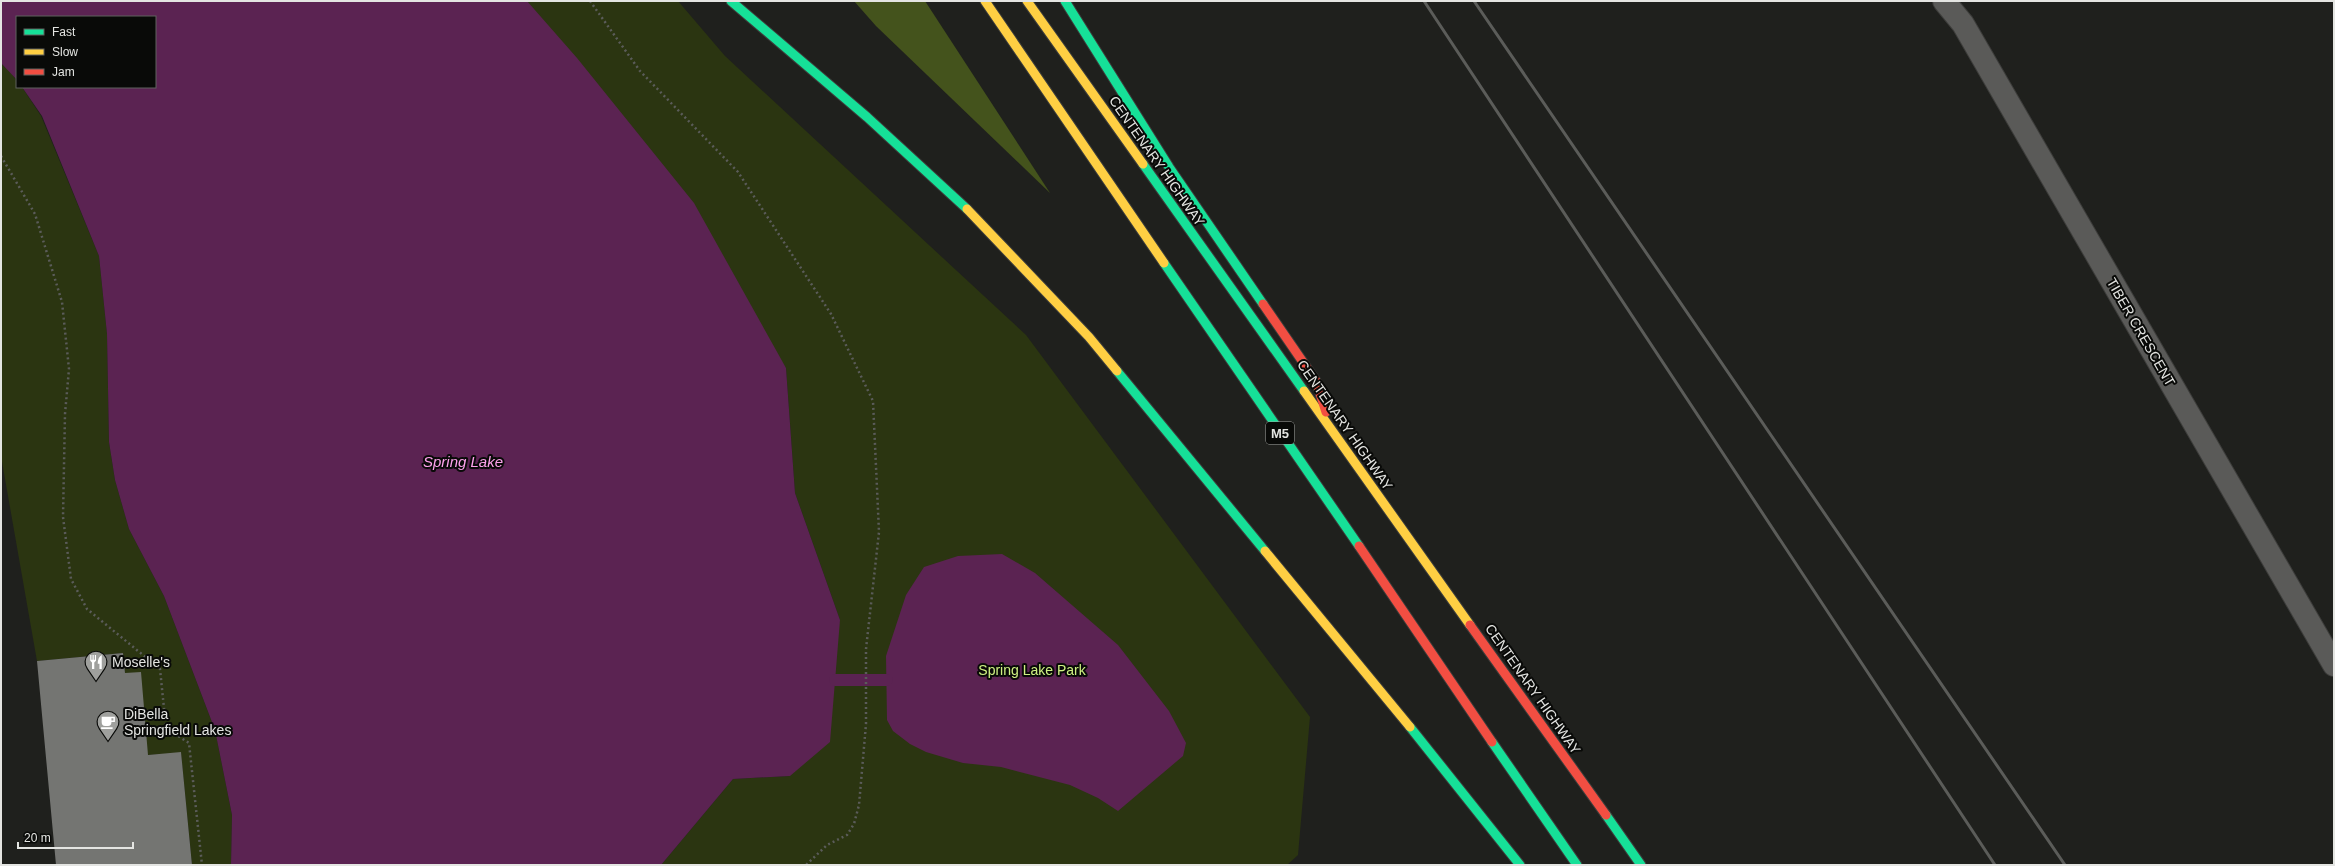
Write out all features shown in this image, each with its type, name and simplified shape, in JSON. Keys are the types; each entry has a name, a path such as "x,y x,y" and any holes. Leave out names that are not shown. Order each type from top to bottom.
{"highway":[{"path":"731,1 867,117 984,224 1084,332 1452,778 1520,865"},
{"name":"M5","path":"985,1 1577,865"},
{"name":"CENTENARY HIGHWAY","path":"1027,1 1641,865"},
{"path":"1066,1 1169,168 1316,381 1333,432"}],"street":[{"name":"TIBER CRESCENT","path":"1944,1 1963,24 2334,665"}],"path":[{"path":"590,1 640,71 738,172 831,314 873,401 879,532 866,649 866,724 859,805 854,824 847,835 827,845 806,865"},
{"path":"1,156 36,214 62,302 69,369 65,414 63,517 70,579 87,609 122,639 160,668 166,728 189,743 202,865"}],"green space":[{"name":"Spring Lake Park","path":"527,1 678,1 725,56 1026,335 1310,717 1298,855 1287,865 661,865 733,779 790,776 840,620 795,493 786,368"},
{"path":"854,1 925,1 1050,193 876,26"},
{"path":"1,63 10,71 16,80 16,88 23,88 41,116 99,256 107,334 109,442 115,480 129,529 164,596 215,730 232,815 231,865 192,865 181,753 148,755 125,673 123,653 37,661 1,456"}],"water":[{"name":"Spring Lake","path":"1,1 527,1 577,58 694,203 786,368 795,493 840,620 830,742 790,776 733,779 661,865 231,865 232,815 215,730 164,596 129,529 115,480 109,442 107,334 99,256 42,116 23,88 156,88 156,16 16,16 16,79 1,63"},
{"path":"1002,554 1035,573 1118,645 1169,711 1186,743 1183,756 1118,811 1098,798 1070,785 1001,767 963,763 926,752 910,744 893,731 887,720 886,656 906,595 924,567 958,556"}],"building":[{"path":"123,653 125,673 141,672 148,755 181,752 192,865 56,865 37,661"}],"waterway":[{"path":"835,680 887,680"}],"railway":[{"path":"1424,1 1995,865"},
{"path":"1474,1 2065,865"}],"traffic: fast":[{"path":"731,1 867,117 967,209"},
{"path":"1065,1 1169,167 1263,304"},
{"path":"1143,164 1304,391"},
{"path":"1164,263 1359,546"},
{"path":"1117,371 1265,551"},
{"path":"1410,727 1520,865"},
{"path":"1492,742 1577,865"},
{"path":"1606,815 1641,865"}],"traffic: slow":[{"path":"985,1 1164,263"},
{"path":"1027,1 1143,164"},
{"path":"967,209 1089,337 1117,371"},
{"path":"1304,391 1470,625"},
{"path":"1265,551 1410,727"}],"traffic: jam":[{"path":"1263,304 1316,381 1326,412"},
{"path":"1359,546 1492,742"},
{"path":"1470,625 1606,815"}],"place":[{"name":"Moselle's","path":"96,682"},
{"name":"DiBella Springfield Lakes","path":"108,742"}]}
